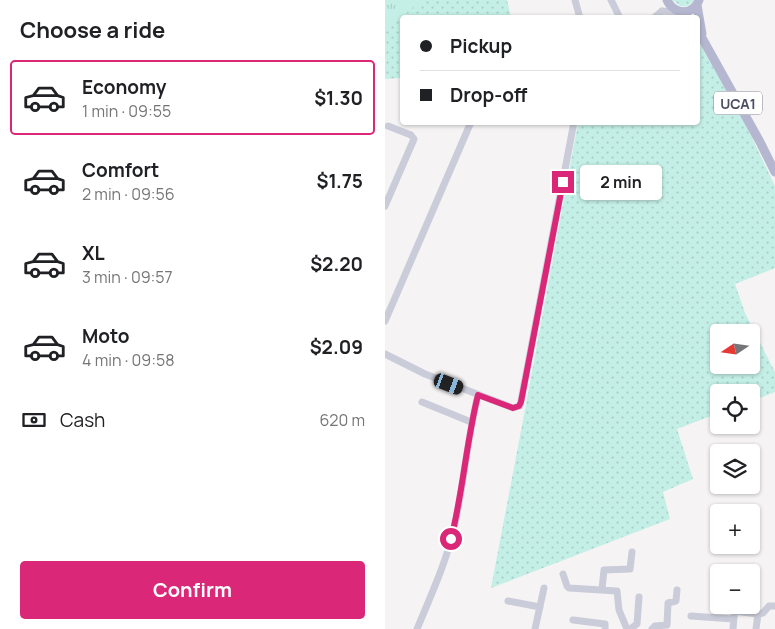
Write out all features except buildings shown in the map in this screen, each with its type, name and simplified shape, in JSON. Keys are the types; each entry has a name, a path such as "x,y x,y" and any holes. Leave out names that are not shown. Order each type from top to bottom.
{"main road":[{"path":"666,0 673,9 685,14 698,3"},
{"name":"UCA1","path":"700,31 775,172"}],"street":[{"path":"575,0 579,15"},
{"path":"611,0 618,15"},
{"path":"666,0 659,15 685,14"},
{"path":"385,321 470,125"},
{"path":"385,354 425,374 478,395 513,408 519,406 573,125"},
{"path":"385,206 413,138 411,135 388,126"},
{"path":"417,629 448,553 455,526 471,422 478,395"},
{"path":"422,402 471,422"},
{"path":"602,589 603,570 630,569 632,552"},
{"path":"563,574 569,588 602,589 617,592 619,610 628,629 637,624 639,596"},
{"path":"535,629 544,588"},
{"path":"652,629 655,626 667,625 668,602 676,601 677,590"},
{"path":"508,601 540,608"},
{"path":"760,614 769,606 775,606"},
{"path":"733,614 733,629"},
{"path":"756,629 758,614"},
{"path":"691,616 733,619"},
{"path":"573,620 605,624 605,629"}],"green space":[{"path":"385,0 507,0 511,15 400,15 400,78 385,79"},
{"path":"385,0 422,0 404,15 400,15 400,18 388,28 385,25"},
{"path":"673,0 694,0 689,5 680,6"},
{"path":"700,44 745,123 775,186 775,268 735,284 751,324 710,324 710,374 760,374 760,342 775,372 775,392 760,398 760,384 710,384 710,416 677,429 693,479 663,492 670,519 491,588 578,125 700,125"}],"route":[{"path":"451,539 461,491 471,422 478,395 513,408 519,406 521,402 563,182"}]}
